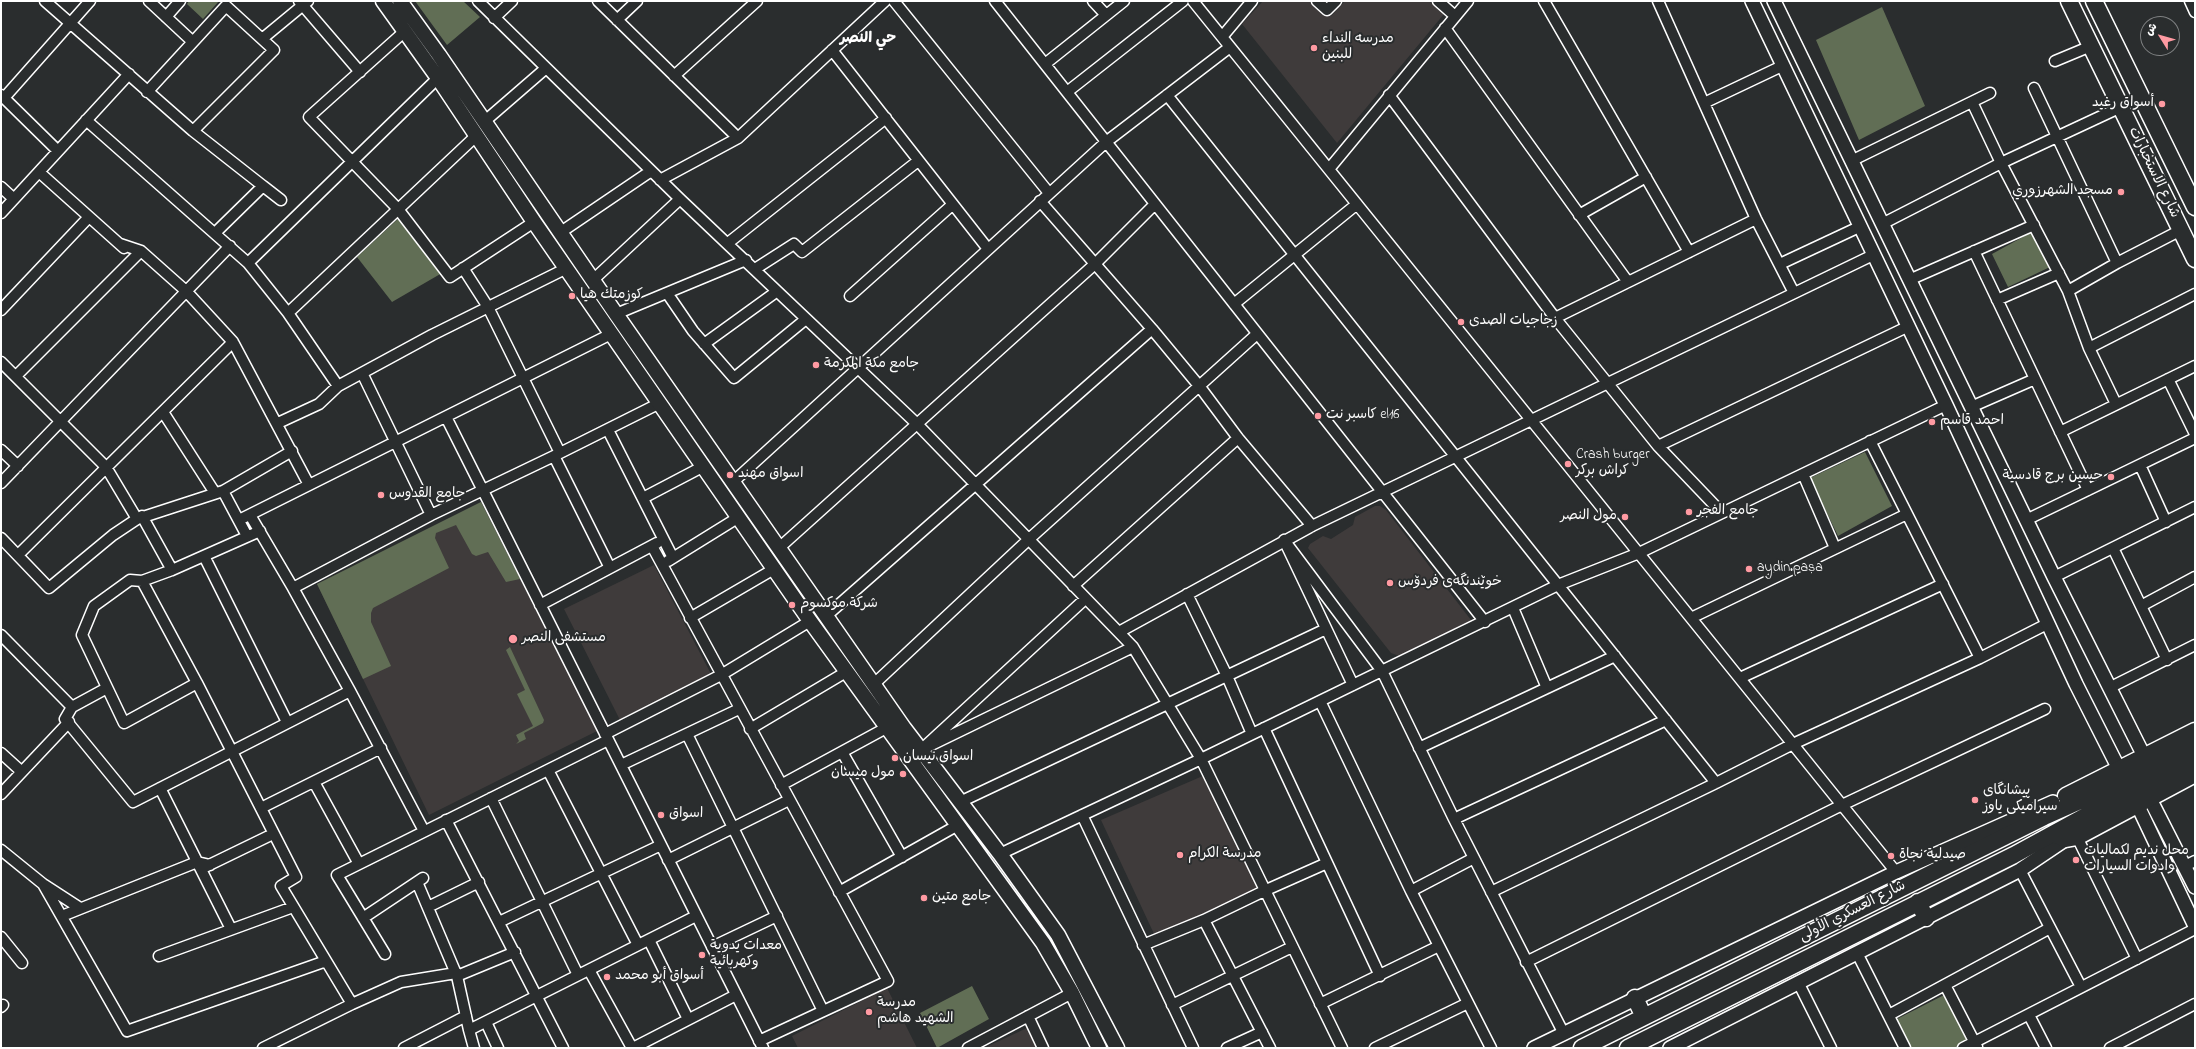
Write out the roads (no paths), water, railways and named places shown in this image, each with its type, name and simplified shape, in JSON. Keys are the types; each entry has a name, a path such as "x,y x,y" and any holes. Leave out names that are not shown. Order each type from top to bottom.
{"main road":[{"path":"383,1 438,78 534,222 810,621 1042,943 1072,993 1099,1048"},
{"path":"400,1 826,616 921,750 1000,854 1058,935 1117,1048"},
{"name":"شارع الاستخبارات","path":"2069,1 2195,259"},
{"name":"شارع الاستخبارات","path":"2094,1 2156,130 2193,197"},
{"path":"2136,140 2156,130"},
{"path":"739,517 752,509"},
{"path":"2133,788 2144,756 2195,731"},
{"path":"2065,837 2195,746"},
{"path":"2133,788 2195,758"},
{"path":"2044,817 2053,802 2133,788 2195,774"},
{"name":"شارع العسكري الأولى","path":"1582,1048 2044,817 2133,788"},
{"name":"شارع العسكري الأولى","path":"1628,1048 1918,902 2065,837 2133,788"},
{"path":"1918,902 1926,918"},
{"path":"1635,998 1644,1017"}],"street":[{"path":"45,1 193,131 281,200"},
{"path":"58,151 3,97 90,1"},
{"path":"149,1 193,42"},
{"path":"166,16 180,1"},
{"path":"478,1 545,70 746,260 776,292 916,424 1133,647 1201,759 1264,891 1342,1048"},
{"path":"494,18 512,1"},
{"path":"598,1 738,138"},
{"path":"617,20 637,1"},
{"path":"674,76 757,1"},
{"path":"660,180 738,138 885,1"},
{"path":"894,1 1049,194"},
{"path":"995,1 1485,622"},
{"path":"1093,1 1106,15"},
{"path":"1045,64 1124,1"},
{"path":"1067,92 1183,1"},
{"path":"1193,1 1896,872"},
{"path":"1222,37 1252,1"},
{"path":"1317,1 1327,10 1336,1"},
{"path":"1438,1 1455,16"},
{"path":"1329,169 1389,94 1468,1"},
{"path":"1544,1 1689,252"},
{"path":"1658,1 1756,219 1794,293"},
{"path":"1752,1 1859,228 1946,405 2047,624 2133,788 2195,926"},
{"path":"1774,1 2026,520 2144,756"},
{"path":"2190,1 2195,12"},
{"path":"262,39 303,3 360,72"},
{"path":"147,92 226,6 274,50 193,131"},
{"path":"1445,28 1628,282"},
{"path":"405,31 309,117 398,209 450,277 534,222"},
{"path":"2056,61 2091,46"},
{"path":"733,482 1106,142 1230,47"},
{"path":"832,50 988,249"},
{"path":"1704,103 1782,66"},
{"path":"485,122 545,70"},
{"path":"1,213 129,74"},
{"path":"248,263 438,78"},
{"path":"2034,88 2117,263"},
{"path":"1851,161 1990,93"},
{"path":"1389,94 1555,318 1607,384 1658,446 1722,513"},
{"path":"1167,95 1716,783"},
{"path":"1972,102 2001,163 2068,291 2089,348 2116,404"},
{"path":"1882,224 2001,163 2121,107"},
{"path":"728,244 886,118"},
{"path":"86,120 248,263 288,313 338,386"},
{"path":"288,313 476,135"},
{"path":"755,269 794,244 802,252 918,161"},
{"path":"561,232 651,171"},
{"path":"39,172 120,244 138,254 186,291 233,342 278,423 309,485"},
{"path":"1579,215 1646,177"},
{"path":"215,233 263,186"},
{"path":"1,187 14,199"},
{"path":"1848,204 1867,194"},
{"path":"593,280 680,199"},
{"path":"1040,201 1096,262 1200,386 1238,438 1312,526"},
{"path":"779,548 1096,262 1155,204"},
{"path":"1234,304 1358,204"},
{"path":"850,296 952,205"},
{"path":"1,310 89,217"},
{"path":"1555,318 1756,219"},
{"path":"1909,280 2034,225"},
{"path":"1780,264 1859,228"},
{"path":"2068,291 2117,263 2181,230"},
{"path":"1,483 230,246"},
{"path":"1974,251 2088,490"},
{"path":"16,376 138,254"},
{"path":"1119,632 1284,540 1382,491 1456,457 1531,419 1607,384 1872,255"},
{"path":"616,314 746,260"},
{"path":"463,268 488,307 610,568"},
{"path":"278,423 319,404 338,386 362,373 488,307 567,268"},
{"path":"1997,300 2059,273"},
{"path":"704,344 776,292"},
{"path":"667,293 704,344 734,378 806,320"},
{"path":"2089,348 2195,294"},
{"path":"1658,446 1908,326"},
{"path":"826,616 974,484 1152,329"},
{"path":"239,520 611,334"},
{"path":"874,684 1028,540 1258,334"},
{"path":"18,555 233,342"},
{"path":"1,362 62,421 106,467 172,570"},
{"path":"2060,432 2195,366"},
{"path":"362,373 431,515"},
{"path":"1971,407 2034,379"},
{"path":"2168,379 2195,434"},
{"path":"293,588 431,515 557,455 660,403"},
{"path":"1000,854 1201,759 1485,622 1558,585 1639,553 1946,405"},
{"path":"162,412 239,520 247,536"},
{"path":"446,417 761,1044 823,1011 888,981 739,709 652,546"},
{"path":"608,430 673,558"},
{"path":"1073,586 1238,438"},
{"path":"2026,520 2195,438"},
{"path":"1870,441 1980,658"},
{"path":"1,450 18,466"},
{"path":"1,538 49,588 113,535 140,518 219,492 292,451"},
{"path":"2140,465 2166,522"},
{"path":"643,498 704,466"},
{"path":"1803,474 1835,548"},
{"path":"2054,577 2195,507"},
{"path":"1691,618 1906,514"},
{"path":"250,515 293,588 350,691 424,831"},
{"path":"661,565 739,517"},
{"path":"197,683 124,723 82,635 94,606 130,580 142,581 172,570 260,531"},
{"path":"540,605 664,540"},
{"path":"1284,540 1353,685"},
{"path":"1284,540 1382,671 1454,819 1564,1034"},
{"path":"2113,548 2167,660"},
{"path":"204,556 287,722"},
{"path":"690,618 774,569"},
{"path":"2141,606 2195,577"},
{"path":"142,581 197,683 296,877 281,886 352,1004"},
{"path":"1740,678 1943,584"},
{"path":"1187,594 1227,676 1252,734"},
{"path":"921,750 1085,599"},
{"path":"1513,608 1547,688"},
{"path":"385,954 337,875 548,770 721,675 810,621"},
{"path":"1491,892 1793,744 1980,658 2047,624"},
{"path":"960,802 1326,630"},
{"path":"1,635 72,707"},
{"path":"2109,688 2195,645"},
{"path":"921,750 1133,647"},
{"path":"1419,748 1614,656"},
{"path":"750,729 846,672"},
{"path":"107,688 72,707 65,719 133,802 350,691"},
{"path":"1320,701 1411,891 1491,1048"},
{"path":"621,766 739,709"},
{"path":"1526,962 1842,805 2045,709"},
{"path":"1454,819 1666,720"},
{"path":"1,794 69,722"},
{"path":"781,785 886,728"},
{"path":"1264,728 1380,976"},
{"path":"687,734 823,1011"},
{"path":"261,808 381,748"},
{"path":"842,752 902,857"},
{"path":"1,753 22,772"},
{"path":"548,770 638,945"},
{"path":"314,782 359,864"},
{"path":"160,788 203,865 231,929"},
{"path":"2133,788 2190,864 2195,886"},
{"path":"491,798 578,975"},
{"path":"668,860 789,800"},
{"path":"1534,1048 1896,872 2053,802"},
{"path":"1082,815 1193,1048"},
{"path":"446,820 563,1048"},
{"path":"839,892 958,825"},
{"path":"62,916 80,908 203,865 274,834"},
{"path":"1670,1048 2020,870 2065,837 2137,959"},
{"path":"499,922 661,845"},
{"path":"1,850 43,884 80,908"},
{"path":"1411,891 1474,858"},
{"path":"1143,944 1204,920 1327,863"},
{"path":"2020,870 2081,987"},
{"path":"363,918 420,880 428,907 457,974 474,1048"},
{"path":"428,907 479,882"},
{"path":"43,884 127,1031 326,961"},
{"path":"159,956 293,907"},
{"path":"469,1030 696,916"},
{"path":"712,947 777,916"},
{"path":"1204,920 1270,1048"},
{"path":"1889,1015 2050,928"},
{"path":"1963,1048 1976,1045 2081,987 2195,929"},
{"path":"1,937 22,963"},
{"path":"648,940 688,1020"},
{"path":"1320,1004 1439,946"},
{"path":"1172,1005 1292,947"},
{"path":"263,1048 352,1004 401,982 457,974 515,952"},
{"path":"1857,953 1905,1048"},
{"path":"589,970 638,1047 736,995"},
{"path":"1798,982 1828,1047"},
{"path":"1945,985 1976,1045"},
{"path":"968,1048 1072,993"},
{"path":"1375,1048 1468,1004"},
{"path":"2113,1047 2195,1004"},
{"path":"2029,1015 2046,1048"},
{"path":"404,1048 466,1016"},
{"path":"1028,1016 1043,1048"},
{"path":"486,1022 498,1048"},
{"path":"1227,1048 1262,1032"}],"place":[{"name":"مدرسه النداء للبنين","path":"1314,48"},
{"name":"أسواق رغيد","path":"2162,104"},
{"name":"مسجد الشهرزوري","path":"2121,192"},
{"name":"كوزمتك هيا","path":"572,296"},
{"name":"زجاجيات الصدى","path":"1461,322"},
{"name":"جامع مكة المكرمة","path":"816,365"},
{"name":"كاسبر نت el16","path":"1318,416"},
{"name":"احمد قاسم","path":"1932,422"},
{"name":"Crash burger كراش بركر","path":"1568,464"},
{"name":"اسواق مهند","path":"730,475"},
{"name":"حسين برج قادسية","path":"2111,477"},
{"name":"جامع القدوس","path":"381,495"},
{"name":"جامع الفجر","path":"1689,512"},
{"name":"مول النصر","path":"1625,517"},
{"name":"aydin.paṣa","path":"1749,569"},
{"name":"خوێندنگەی فردۆس","path":"1390,583"},
{"name":"شركة موكسوم","path":"792,605"},
{"name":"مستشفى النصر","path":"513,639"},
{"name":"اسواق نيسان","path":"895,758"},
{"name":"مول ميسان","path":"903,774"},
{"name":"پیشانگای سیرامیکی یاوز","path":"1975,800"},
{"name":"اسواق","path":"661,815"},
{"name":"مدرسة الكرام","path":"1180,855"},
{"name":"صيدلية نجاة","path":"1891,856"},
{"name":"محل نديم لكماليات وادوات السيارات","path":"2076,860"},
{"name":"جامع متين","path":"924,898"},
{"name":"معدات يدوية وكهربائية","path":"702,955"},
{"name":"أسواق أبو محمد","path":"607,977"},
{"name":"مدرسة الشهيد هاشم","path":"869,1012"}],"district":[{"name":"حي النصر","path":"868,40"}]}
